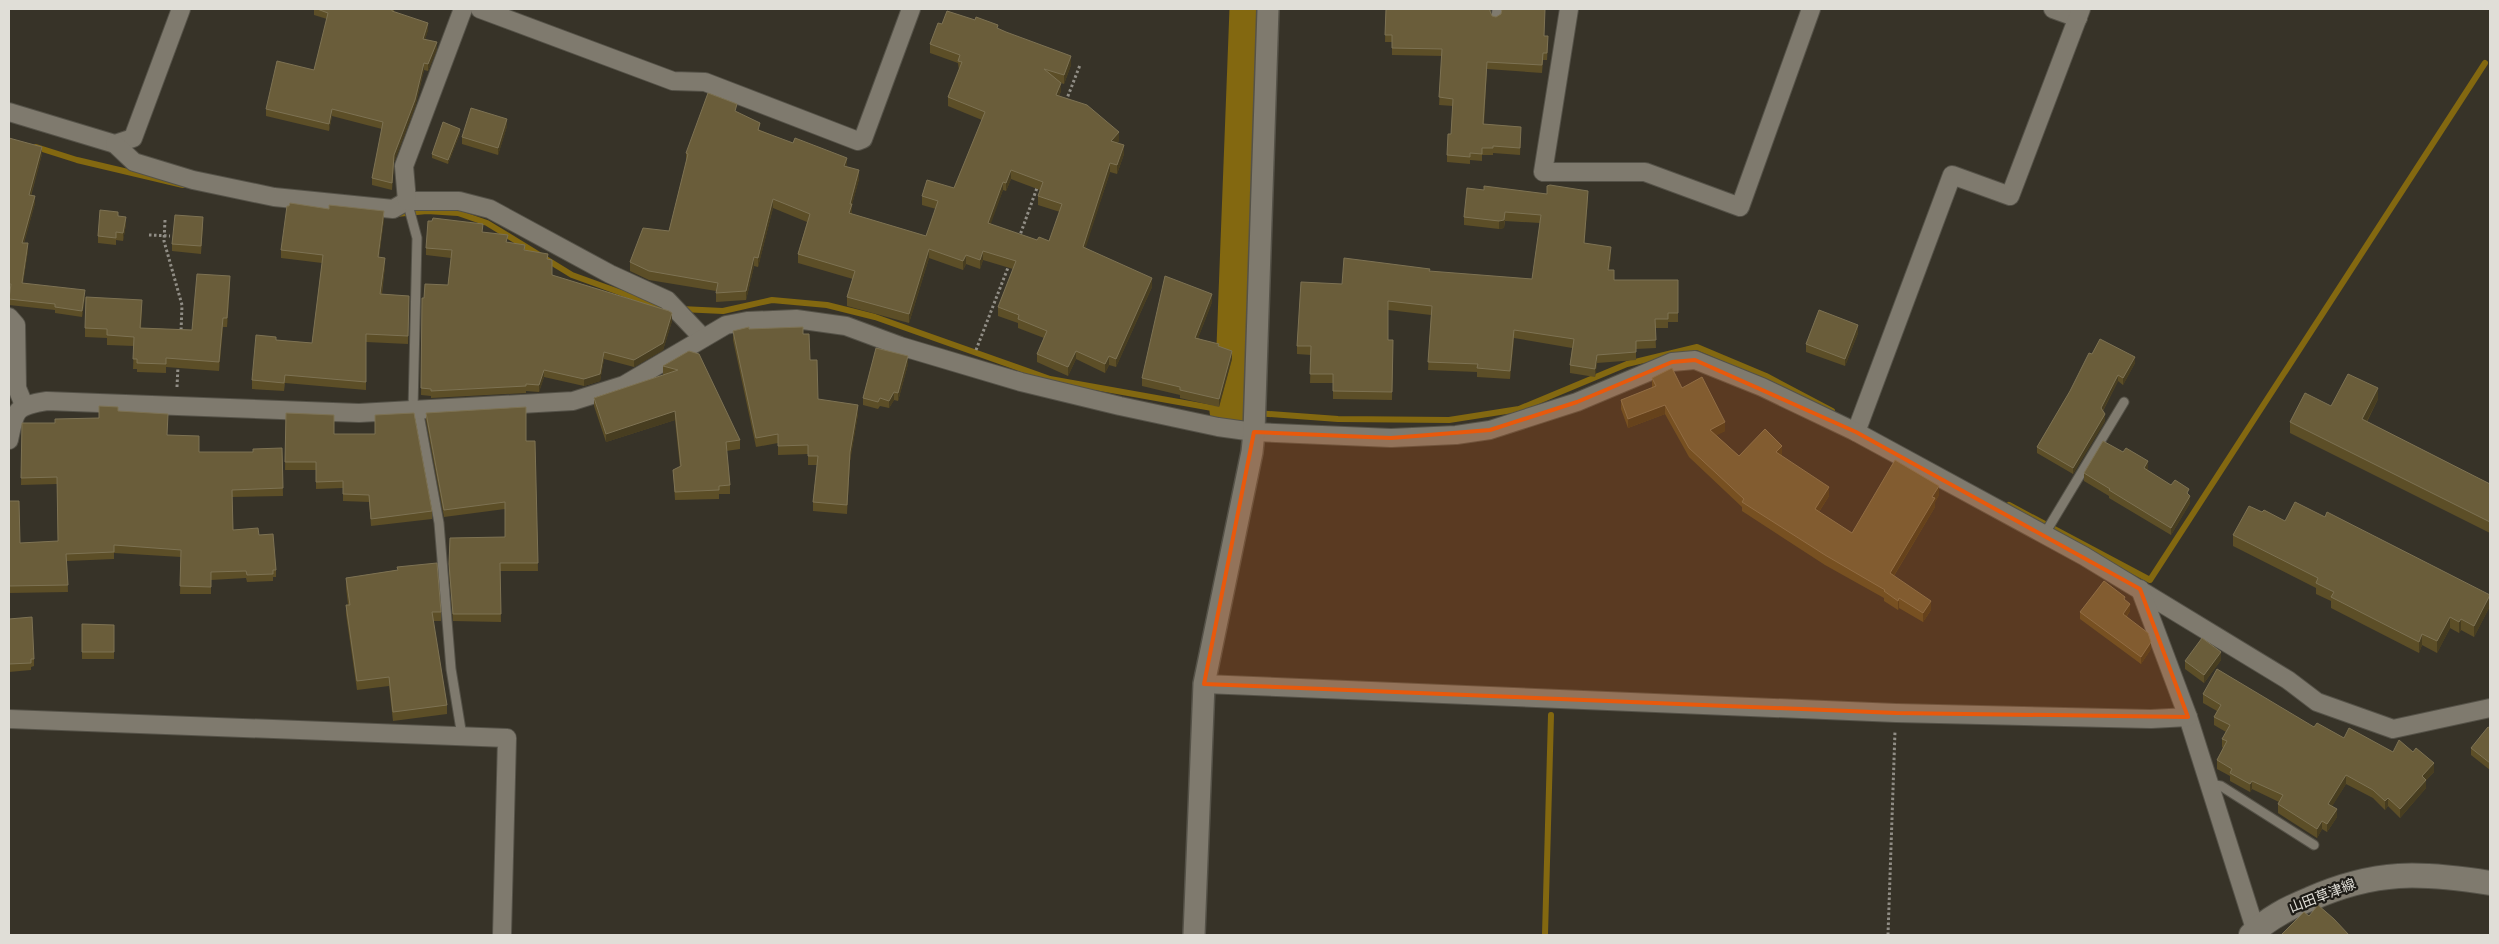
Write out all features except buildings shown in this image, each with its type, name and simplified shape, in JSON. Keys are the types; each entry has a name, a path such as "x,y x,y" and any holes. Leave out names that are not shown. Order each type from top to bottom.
{"main road":[{"name":"山田草津線","path":"2255,934 2282,911 2333,888 2363,880 2412,874 2444,876 2490,883"}],"street":[{"path":"115,144 133,138 181,9"},
{"path":"407,201 404,166 463,9"},
{"path":"480,9 673,80 705,82 858,141 863,139 911,9"},
{"path":"1194,935 1204,684 1252,452 1254,432 1268,9"},
{"path":"1569,9 1543,172 1645,172 1740,207 1811,9"},
{"path":"1856,432 1952,176 2010,196 2080,13 2053,9"},
{"path":"9,112 115,144 134,162 193,180 274,197 393,208 407,201 459,200 490,209 610,274 667,300 703,338"},
{"path":"9,317 16,324 13,388 24,404"},
{"path":"9,440 15,412 24,404 47,401 359,413 572,401 624,384 726,325 747,320 796,319 846,326 969,366 1120,406 1254,432 1391,438 1456,435 1490,430 1577,402 1672,362 1695,360 1762,387 1856,432 2044,535 2140,589 2288,680 2317,702 2354,717 2393,728 2490,708"},
{"path":"2140,589 2188,717 2255,934"},
{"path":"1204,684 1896,713 2150,719 2188,717"},
{"path":"9,719 507,738 502,935"}],"lane":[{"path":"407,201 417,238 416,409 439,524 451,668 462,736"},
{"path":"2044,535 2124,402"},
{"path":"2209,784 2221,786 2314,844"}],"path":[{"path":"1063,109 1080,65"},
{"path":"1016,246 1039,182"},
{"path":"165,220 164,236 182,304 180,341"},
{"path":"149,235 170,236"},
{"path":"969,366 984,334 1010,264"},
{"path":"176,405 179,359"},
{"path":"1888,935 1896,713"}],"highlighted area":[{"path":"1695,360 1856,432 2140,589 2188,717 1896,713 1204,684 1254,432 1391,438 1490,430 1577,402 1672,362"}],"waterway":[{"path":"1229,411 1234,398 1249,9"},
{"path":"2009,505 2150,580 2485,63"},
{"path":"36,147 77,160 183,185"},
{"path":"396,214 427,211 458,213 487,223 572,275 666,309"},
{"path":"681,309 723,311 772,300 827,305 875,317 1050,379 1229,411 1338,419 1449,420 1519,409 1627,364 1697,347 1766,376 1832,411"},
{"path":"1545,935 1551,715"}]}
